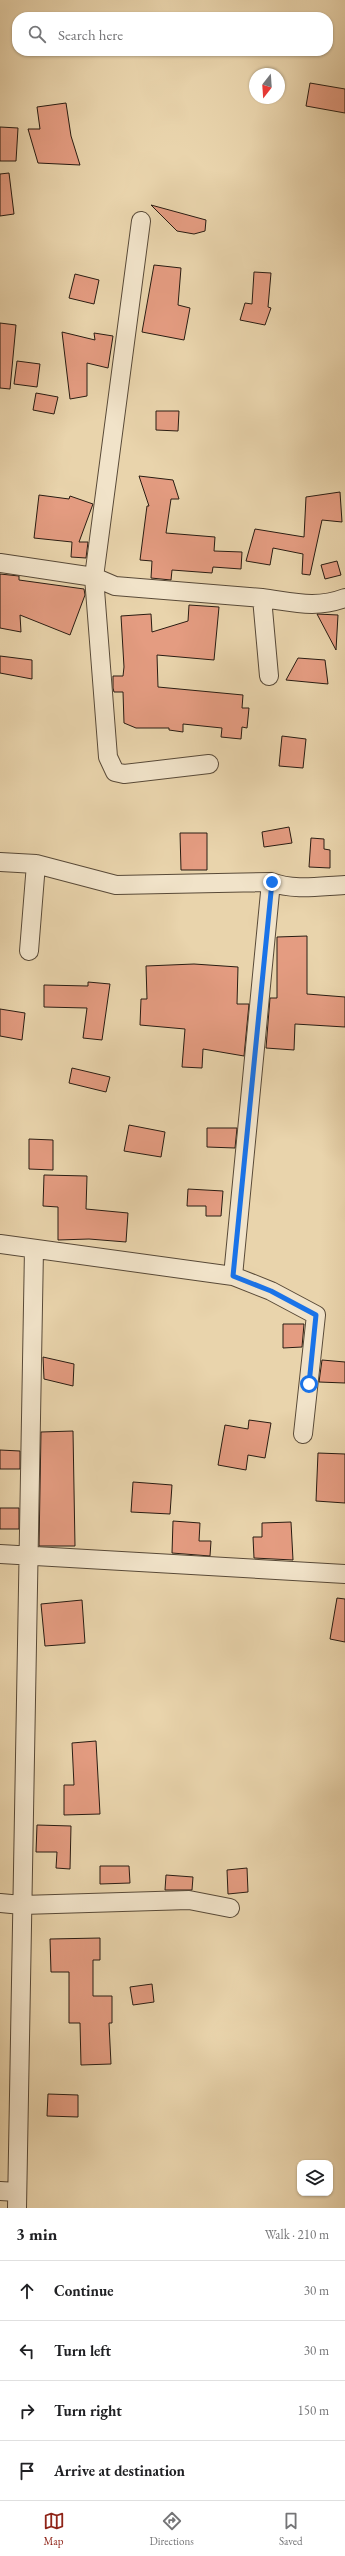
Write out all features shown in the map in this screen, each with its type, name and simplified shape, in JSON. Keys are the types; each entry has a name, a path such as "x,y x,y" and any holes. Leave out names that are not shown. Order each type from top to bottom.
{"street":[{"path":"142,221 94,577 108,757 115,772 124,774 209,764"},
{"path":"0,563 94,577 115,586 262,598 317,605 328,604 345,598"},
{"path":"262,598 269,676"},
{"path":"0,862 36,864 116,885 272,882 281,886 299,887 345,885"},
{"path":"29,951 36,864"},
{"path":"233,1276 272,882"},
{"path":"0,1244 233,1276 271,1291 316,1315 302,1434"},
{"path":"12,2197 22,1905 34,1249"},
{"path":"0,1554 345,1574"},
{"path":"0,1903 22,1905 189,1900 230,1908"}],"building":[{"path":"310,83 345,89 345,113 306,106"},
{"path":"66,103 71,136 80,165 38,163 28,129 40,129 37,107"},
{"path":"0,127 18,128 16,161 0,161"},
{"path":"9,173 14,214 0,216 0,174"},
{"path":"151,205 206,220 205,231 194,234 177,231"},
{"path":"154,265 181,268 178,305 190,308 184,340 142,332"},
{"path":"254,272 271,273 268,307 271,308 265,325 240,320 245,303 252,304"},
{"path":"75,274 99,280 94,304 69,298"},
{"path":"0,323 16,325 10,389 0,388"},
{"path":"62,332 95,340 94,333 113,336 108,368 87,363 87,396 70,399"},
{"path":"17,361 40,364 37,387 14,384"},
{"path":"36,393 58,397 54,414 33,410"},
{"path":"156,411 179,411 178,431 156,430"},
{"path":"139,476 173,480 179,499 171,499 166,533 215,537 214,551 242,552 241,569 213,567 212,573 172,570 171,580 151,578 152,561 140,560 147,506 149,506"},
{"path":"340,492 342,522 322,520 310,575 302,574 303,554 273,548 270,565 246,561 255,529 304,537 306,497"},
{"path":"39,495 69,499 70,496 93,504 79,542 88,542 86,558 71,557 72,542 34,538"},
{"path":"337,561 341,575 325,579 321,565"},
{"path":"0,574 19,576 19,580 84,589 85,595 70,635 20,615 21,632 0,628"},
{"path":"189,605 219,607 214,660 157,655 158,687 243,695 242,708 249,708 247,728 242,727 241,739 221,737 222,728 183,724 183,732 169,730 169,728 136,728 124,723 123,692 114,692 113,688 113,676 123,676 124,667 121,616 151,614 152,632 188,621"},
{"path":"317,614 338,615 336,650"},
{"path":"0,656 32,660 32,679 0,673"},
{"path":"298,658 325,660 328,684 286,680"},
{"path":"282,736 306,739 303,768 279,766"},
{"path":"289,827 292,843 264,847 262,832"},
{"path":"180,833 207,833 207,870 181,870"},
{"path":"311,838 324,839 324,849 330,850 330,868 309,867"},
{"path":"307,936 307,994 345,997 345,1027 295,1024 294,1050 266,1048 270,998 277,998 277,937"},
{"path":"194,964 238,967 237,1004 249,1004 244,1056 203,1049 202,1068 182,1067 185,1029 140,1025 141,999 147,999 146,966"},
{"path":"88,982 110,984 102,1040 83,1038 87,1008 44,1007 44,985 88,986"},
{"path":"0,1009 25,1013 22,1040 0,1036"},
{"path":"72,1068 110,1077 106,1092 69,1083"},
{"path":"129,1125 165,1132 161,1157 124,1151"},
{"path":"207,1128 237,1128 235,1148 207,1147"},
{"path":"29,1139 53,1140 53,1170 29,1169"},
{"path":"44,1175 87,1176 86,1209 128,1213 126,1242 89,1239 58,1240 58,1207 43,1206"},
{"path":"188,1189 223,1191 221,1216 206,1216 206,1206 187,1206"},
{"path":"283,1324 304,1324 302,1347 283,1348"},
{"path":"43,1357 74,1364 73,1386 44,1379"},
{"path":"322,1360 345,1362 345,1383 319,1382"},
{"path":"249,1420 271,1423 265,1458 248,1455 246,1470 218,1465 225,1425 248,1429"},
{"path":"73,1431 75,1546 39,1546 41,1432"},
{"path":"0,1450 20,1451 20,1469 0,1469"},
{"path":"318,1453 345,1454 345,1503 316,1501"},
{"path":"133,1482 172,1485 170,1514 131,1512"},
{"path":"0,1508 19,1508 19,1529 0,1529"},
{"path":"173,1521 200,1523 199,1541 211,1541 210,1556 172,1553"},
{"path":"291,1522 293,1560 254,1558 253,1537 262,1537 262,1523"},
{"path":"337,1598 345,1599 345,1642 330,1639"},
{"path":"82,1600 85,1643 45,1646 41,1604"},
{"path":"96,1741 100,1814 64,1815 64,1785 74,1785 72,1743"},
{"path":"37,1825 71,1826 70,1869 56,1868 57,1852 36,1852"},
{"path":"100,1866 129,1866 130,1883 100,1884"},
{"path":"247,1868 248,1892 228,1894 227,1870"},
{"path":"166,1875 193,1877 192,1890 165,1890"},
{"path":"100,1938 100,1960 93,1960 93,1996 112,1996 112,2023 109,2023 111,2064 81,2065 80,2023 69,2023 69,1972 51,1972 50,1939"},
{"path":"152,1984 154,2002 133,2005 130,1987"},
{"path":"48,2094 78,2095 78,2117 47,2116"}],"route":[{"path":"272,882 233,1276 250,1281 316,1315 309,1384"}]}
